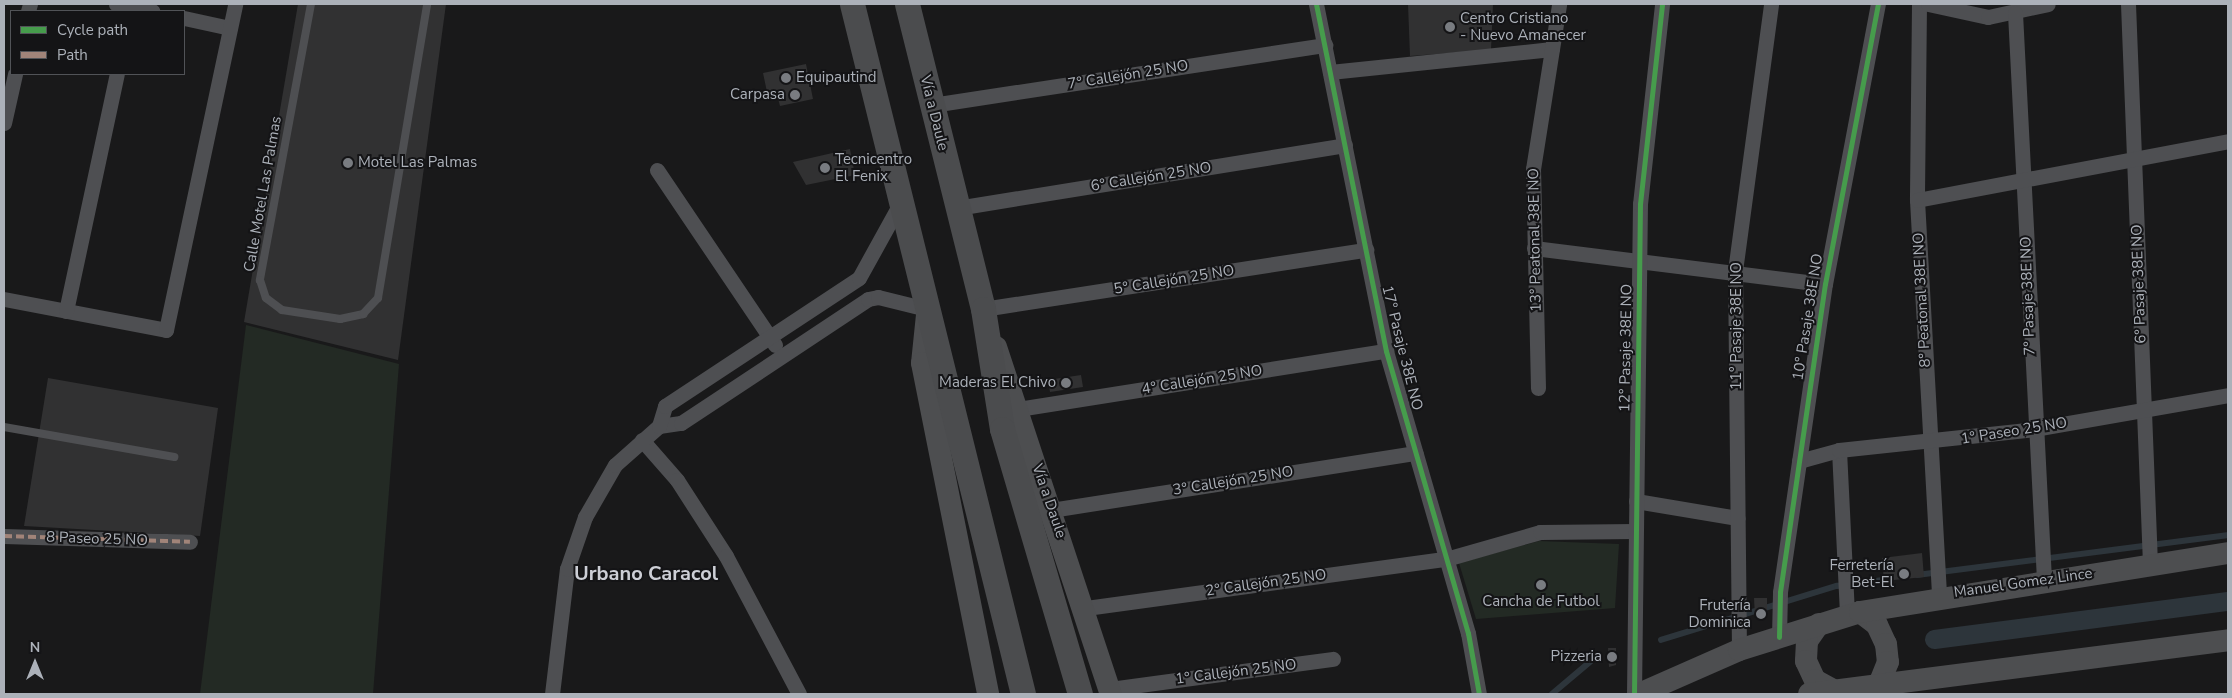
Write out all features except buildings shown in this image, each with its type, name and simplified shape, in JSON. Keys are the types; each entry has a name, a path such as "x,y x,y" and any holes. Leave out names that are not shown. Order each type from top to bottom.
{"main road":[{"path":"852,4 1023,694"},
{"name":"Vía a Daule","path":"907,4 983,310 1086,608 1111,691"},
{"path":"927,308 922,363 988,694"},
{"name":"Vía a Daule","path":"983,310 1002,429 1080,694"},
{"name":"Manuel Gomez Lince","path":"1639,694 1739,650 1778,636 1853,614 1939,595 2228,553"},
{"path":"1853,614 1877,625 1886,644 1888,662 1879,684"},
{"path":"1819,624 1807,641 1806,662 1815,680 1833,690"},
{"path":"1809,694 2228,640"}],"street":[{"path":"116,4 147,10"},
{"path":"4,299 166,330 235,4"},
{"name":"17° Pasaje 38E NO","path":"1316,4 1386,351 1446,558 1479,694"},
{"name":"13° Peatonal 38E NO","path":"1538,388 1533,169 1559,4"},
{"name":"12° Pasaje 38E NO","path":"1634,694 1640,204 1662,4"},
{"name":"11° Pasaje 38E NO","path":"1739,650 1735,271 1771,4"},
{"name":"10° Pasaje 38E NO","path":"1778,636 1780,592 1825,284 1878,4"},
{"name":"8° Peatonal 38E NO","path":"1918,4 1917,200 1929,444 1939,595"},
{"path":"1928,4 1959,7 1988,17 2048,4"},
{"name":"6° Pasaje 38E NO","path":"2128,4 2150,564"},
{"name":"7° Pasaje 38E NO","path":"2015,12 2034,429 2044,580"},
{"path":"185,18 230,28"},
{"name":"7° Callejón 25 NO","path":"932,105 1325,45"},
{"path":"1330,72 1552,49"},
{"path":"4,123 15,75"},
{"path":"66,311 117,75"},
{"path":"1917,200 2023,178 2228,141"},
{"name":"6° Callejón 25 NO","path":"957,208 1345,145"},
{"path":"657,170 781,354"},
{"path":"659,426 665,406 859,278 901,202"},
{"path":"1534,248 1735,271 1825,284"},
{"name":"5° Callejón 25 NO","path":"983,310 1366,250"},
{"path":"552,694 567,569 585,517 615,465 659,426 681,423 781,354 868,299 878,297 927,308"},
{"name":"4° Callejón 25 NO","path":"1018,409 1386,351"},
{"name":"1° Paseo 25 NO","path":"1799,460 1840,450 1929,444 2034,429 2228,395"},
{"path":"642,440 676,480 726,556 799,694"},
{"path":"1840,450 1853,614"},
{"name":"3° Callejón 25 NO","path":"1051,510 1416,453"},
{"path":"1636,501 1738,518"},
{"name":"2° Callejón 25 NO","path":"1086,608 1446,558 1540,532 1636,531"},
{"name":"8 Paseo 25 NO","path":"4,536 190,542"},
{"name":"1° Callejón 25 NO","path":"1111,691 1333,659"}],"lane":[{"name":"Calle Motel Las Palmas","path":"311,4 260,280 266,298 282,310 340,319 363,314 378,298 427,4"},
{"path":"4,427 174,457"}],"shaded area":[{"path":"246,325 399,364 373,694 200,694"},
{"name":"Cancha de Futbol","path":"1539,541 1619,544 1615,608 1476,619 1459,563"}],"waterway":[{"path":"1917,575 2228,535"},
{"path":"1661,640 1837,586 1891,579"},
{"path":"1934,639 2228,601"},
{"path":"1552,694 1590,662"}],"marked path":[{"path":"4,536 190,542"}],"cycle path":[{"path":"1316,4 1386,351 1468,633 1479,694"},
{"path":"1634,694 1640,204 1662,4"},
{"path":"1779,637 1780,592 1825,284 1878,4"}],"place":[{"name":"Centro Cristiano - Nuevo Amanecer","path":"1450,27"},
{"name":"Equipautind","path":"786,78"},
{"name":"Carpasa","path":"795,95"},
{"name":"Motel Las Palmas","path":"348,163"},
{"name":"Tecnicentro El Fenix","path":"825,168"},
{"name":"Maderas El Chivo","path":"1066,383"},
{"name":"Ferretería Bet-El","path":"1904,574"},
{"name":"Cancha de Futbol","path":"1541,585"},
{"name":"Frutería Dominica","path":"1761,614"},
{"name":"Pizzeria","path":"1612,657"}],"district":[{"name":"Urbano Caracol","path":"646,573"}]}
